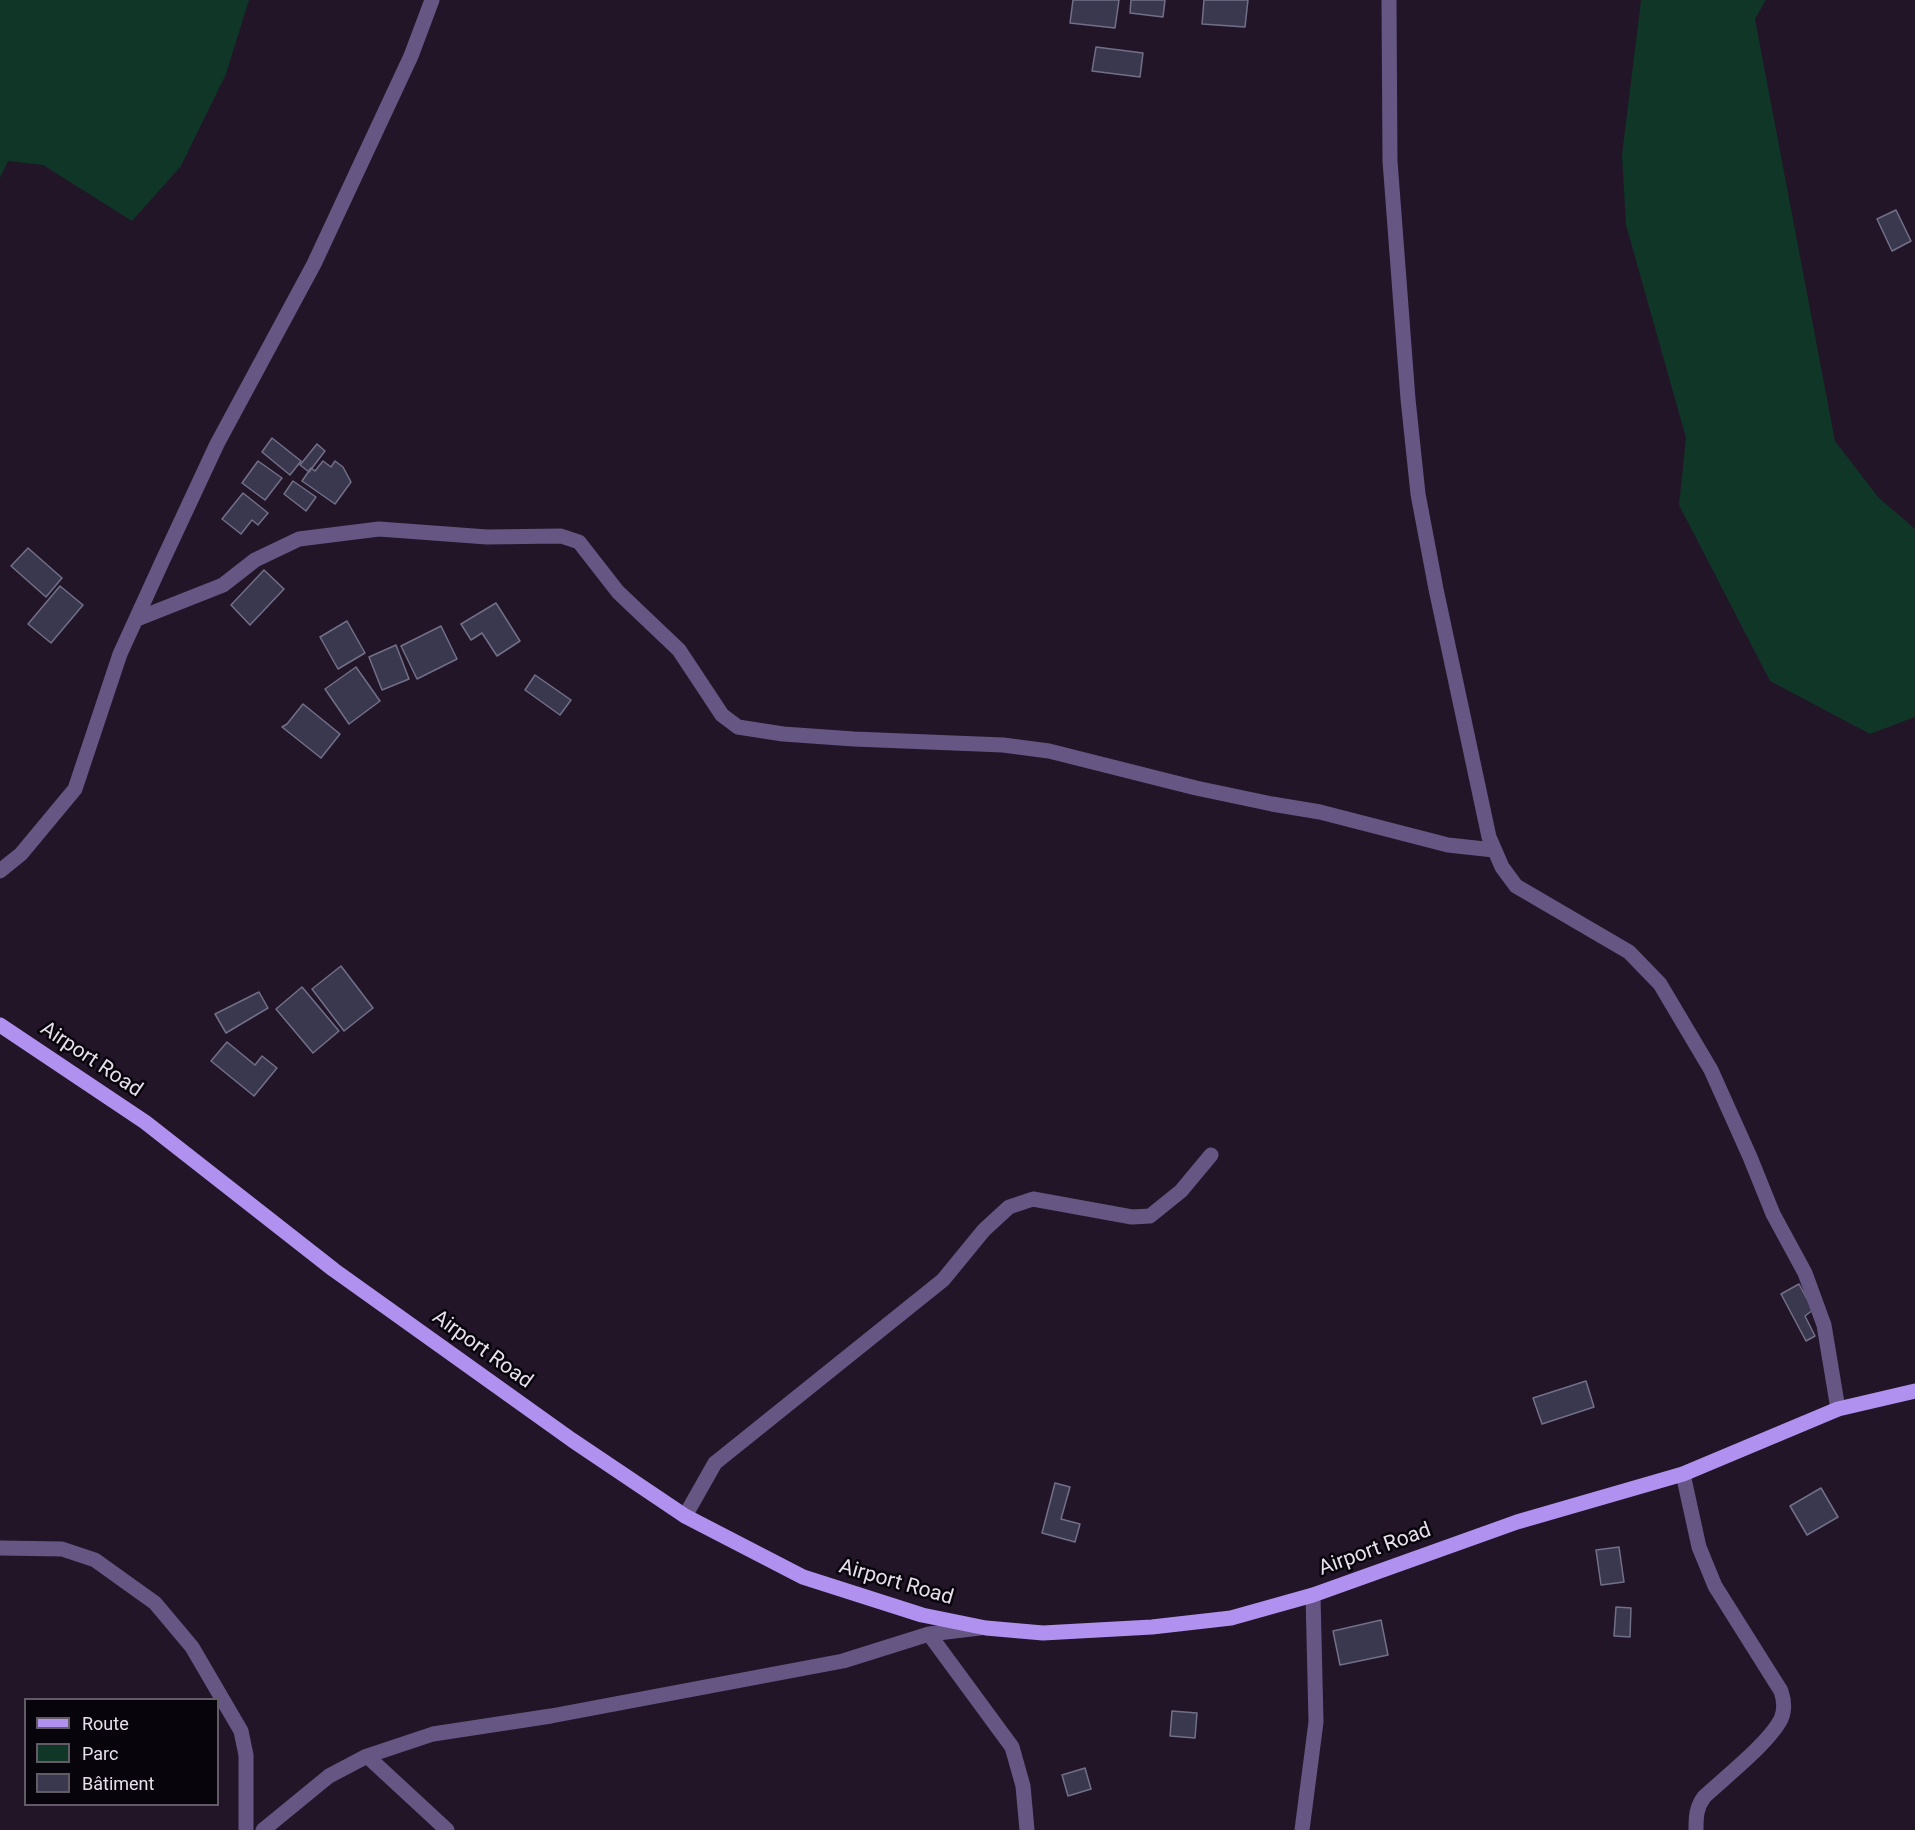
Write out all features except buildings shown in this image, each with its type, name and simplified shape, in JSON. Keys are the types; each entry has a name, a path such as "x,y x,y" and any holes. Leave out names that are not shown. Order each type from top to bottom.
{"main road":[{"name":"Airport Road","path":"0,1025 145,1122 333,1270 572,1440 686,1516 803,1577 922,1616 986,1628 1043,1632 1152,1627 1231,1618 1313,1595 1517,1522 1683,1474 1838,1409 1915,1391"}],"street":[{"path":"0,871 21,854 75,789 120,654 217,444 314,264 411,56 432,0"},
{"path":"1389,0 1390,161 1408,399 1418,494 1489,837 1502,867 1516,886 1629,952 1659,984 1711,1070 1773,1214 1805,1273 1824,1325 1838,1409"},
{"path":"137,619 223,585 255,560 299,539 379,529 487,537 561,536 579,542 618,592 679,650 722,715 738,727 783,734 1003,745 1050,751 1207,790 1320,812 1448,846 1494,850"},
{"path":"686,1516 715,1463 943,1280 984,1230 1009,1207 1033,1199 1132,1217 1150,1216 1181,1191 1211,1155"},
{"path":"1683,1474 1699,1548 1714,1586 1781,1691 1784,1702 1782,1717 1771,1735 1698,1805 1695,1816 1696,1830"},
{"path":"0,1548 62,1549 95,1560 155,1603 192,1647 241,1731 246,1755 246,1830"},
{"path":"1302,1830 1316,1722 1313,1595"},
{"path":"264,1830 329,1776 367,1756 433,1734 551,1716 843,1661 929,1634 986,1628"},
{"path":"929,1634 1012,1747 1023,1786 1027,1830"},
{"path":"367,1756 447,1830"}],"green space":[{"path":"0,0 249,0 226,74 181,166 132,221 43,165 8,161 0,178"},
{"path":"1641,0 1766,0 1755,19 1835,441 1878,497 1915,529 1915,717 1870,734 1770,681 1679,505 1686,438 1626,225 1622,155"}]}
